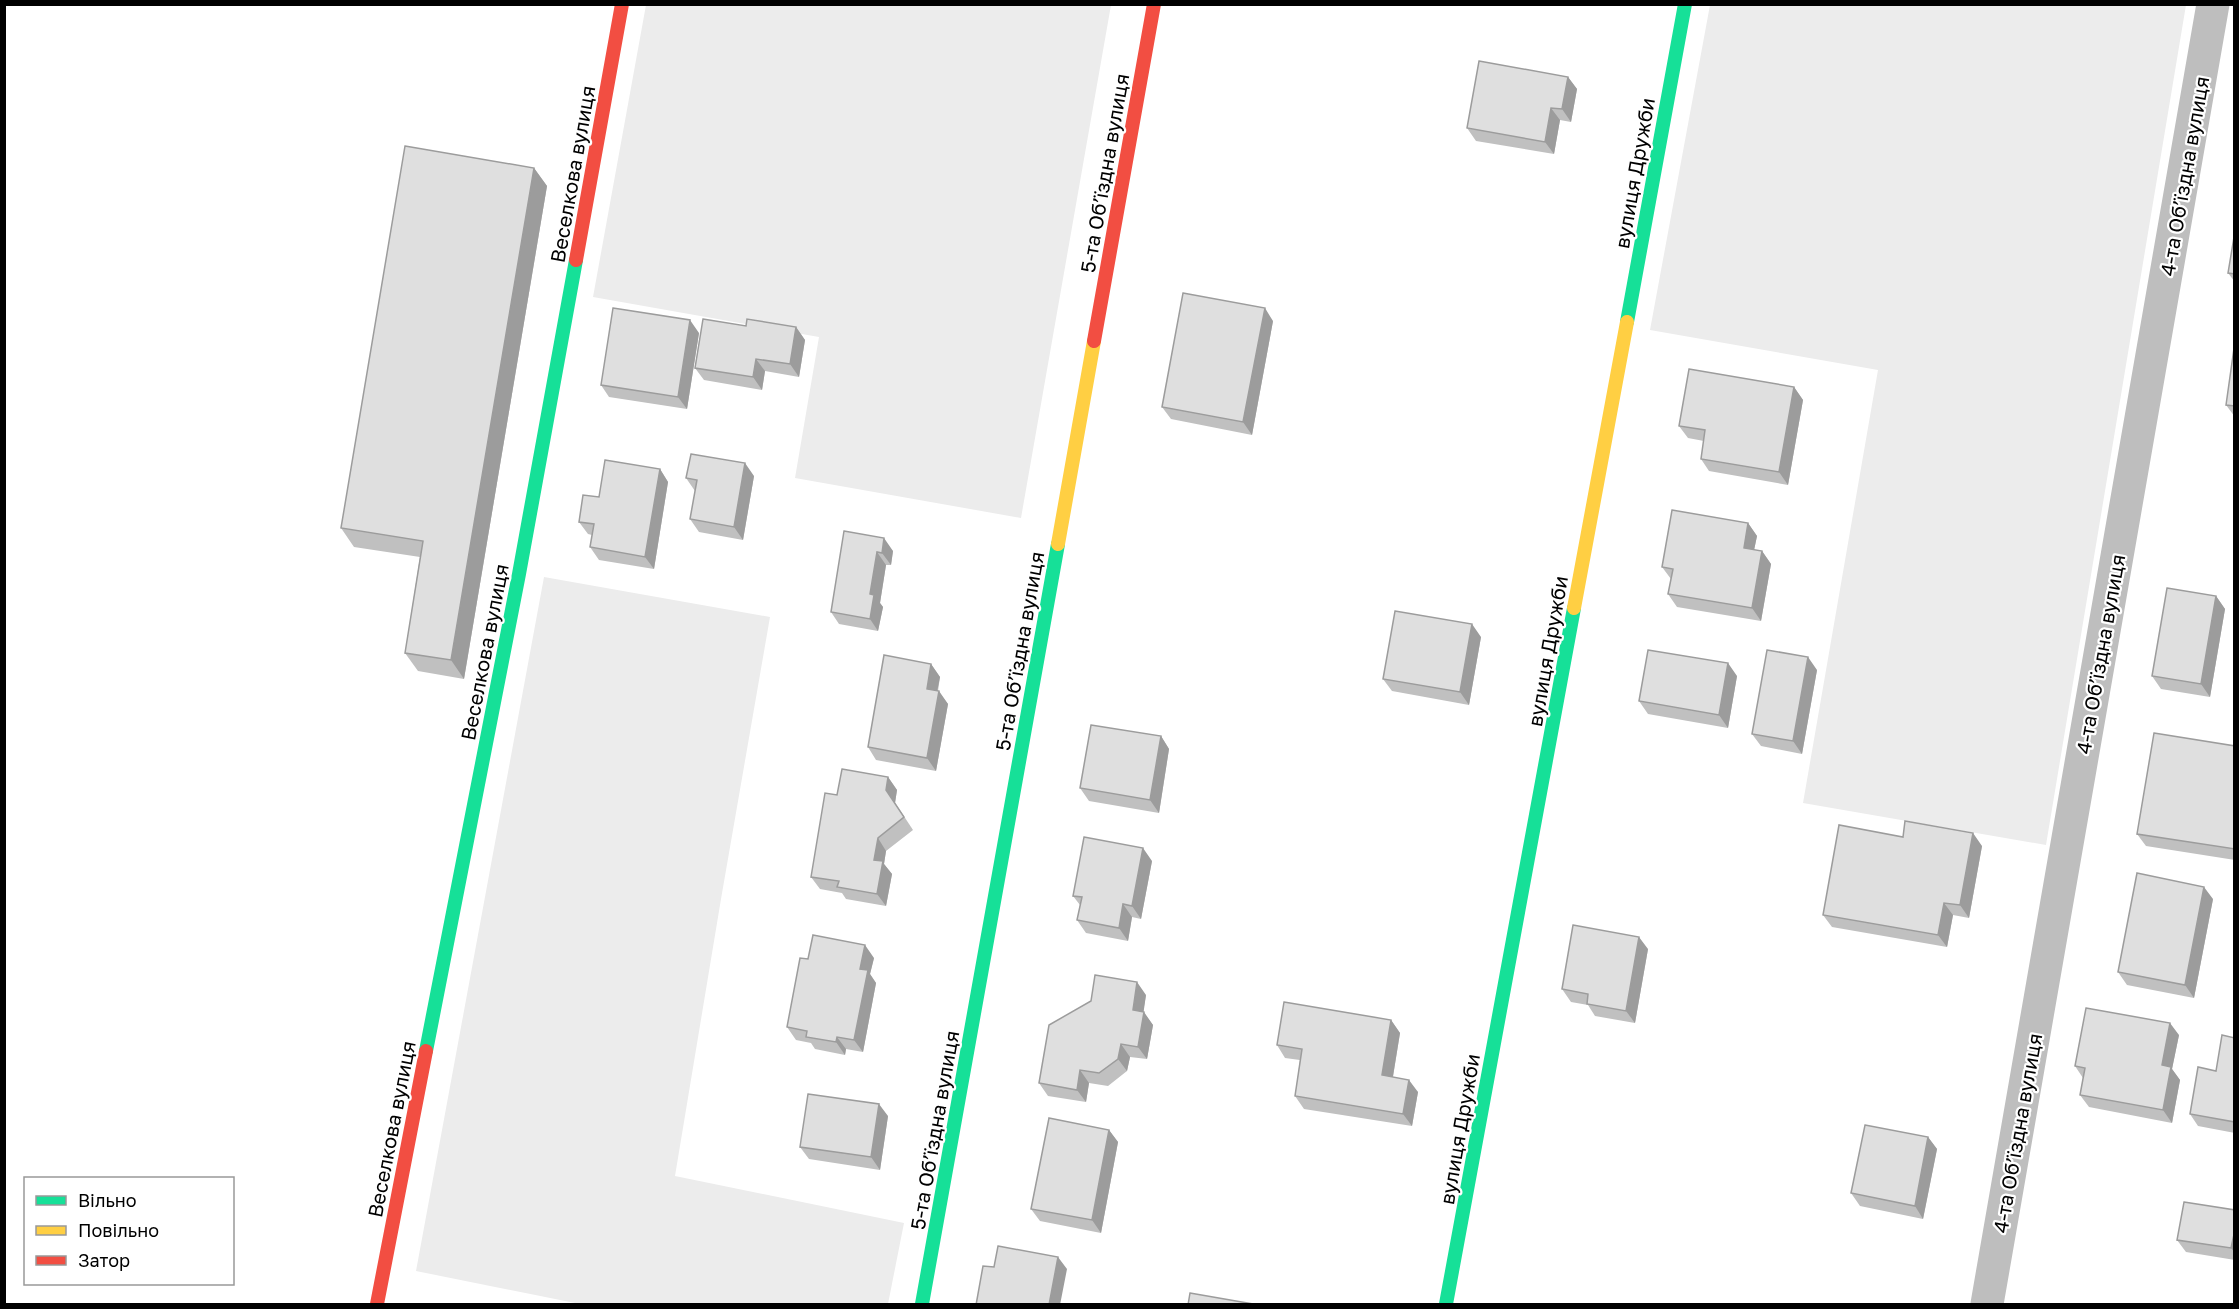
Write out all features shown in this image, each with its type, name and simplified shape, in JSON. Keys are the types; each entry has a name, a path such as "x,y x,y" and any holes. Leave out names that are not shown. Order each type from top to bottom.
{"street":[{"name":"Веселкова вулиця","path":"377,1305 519,574 622,4"},
{"name":"5-та Обʼїздна вулиця","path":"922,1305 1154,4"},
{"name":"вулиця Дружби","path":"1446,1305 1685,4"},
{"name":"4-та Обʼїздна вулиця","path":"1987,1305 2213,4"}],"shaded area":[{"path":"646,5 1111,5 1021,518 795,478 819,337 593,297"},
{"path":"1710,5 2186,5 2046,845 1803,803 1878,370 1650,330"},
{"path":"544,577 770,617 675,1176 904,1223 888,1304 580,1304 416,1271"}],"building":[{"path":"1479,61 1568,77 1562,109 1551,108 1545,142 1467,128"},
{"path":"405,146 534,168 451,660 405,653 423,541 341,528"},
{"path":"2235,231 2235,274 2228,273"},
{"path":"1183,293 1265,308 1243,422 1162,407"},
{"path":"613,308 690,320 678,397 601,385"},
{"path":"703,319 746,326 747,319 796,327 790,364 756,359 753,377 695,368"},
{"path":"2235,341 2235,406 2226,405"},
{"path":"1689,369 1794,387 1779,472 1701,459 1705,430 1679,426"},
{"path":"691,454 745,463 734,527 690,519 697,480 686,478"},
{"path":"605,460 660,469 645,557 590,547 594,524 579,522 583,495 599,497"},
{"path":"1672,510 1748,523 1744,548 1762,551 1752,608 1668,594 1673,569 1662,567"},
{"path":"844,531 884,538 882,553 877,552 870,594 874,595 870,619 831,612"},
{"path":"2167,588 2216,596 2201,684 2152,676"},
{"path":"1395,611 1472,624 1460,692 1383,679"},
{"path":"1648,650 1728,663 1719,715 1639,701"},
{"path":"1767,650 1808,657 1793,741 1752,734"},
{"path":"884,655 931,664 927,689 939,691 927,758 868,747"},
{"path":"1091,725 1161,736 1150,800 1080,788"},
{"path":"2154,733 2235,746 2235,849 2137,834"},
{"path":"842,769 888,777 886,790 904,817 878,838 874,860 883,861 877,894 837,887 839,881 811,877 825,793 837,795"},
{"path":"1905,821 1973,833 1960,905 1944,903 1938,935 1823,915 1839,825 1903,837"},
{"path":"1084,837 1143,848 1132,906 1123,904 1119,928 1077,920 1082,897 1073,896"},
{"path":"2137,873 2204,887 2185,985 2118,972"},
{"path":"1573,925 1639,937 1626,1011 1587,1004 1588,994 1562,989"},
{"path":"813,935 865,945 860,969 868,970 854,1040 837,1037 836,1042 806,1037 807,1031 787,1027 800,958 808,959"},
{"path":"1095,975 1137,982 1133,1010 1144,1012 1138,1047 1121,1044 1118,1059 1099,1073 1080,1070 1077,1090 1039,1083 1049,1025 1091,1001"},
{"path":"1284,1002 1391,1020 1382,1075 1409,1080 1403,1114 1295,1096 1302,1049 1277,1045"},
{"path":"2086,1008 2170,1023 2162,1065 2171,1067 2163,1110 2080,1095 2085,1068 2075,1066"},
{"path":"2222,1035 2235,1038 2235,1122 2190,1114 2198,1067 2216,1071"},
{"path":"808,1094 879,1104 871,1157 800,1147"},
{"path":"1049,1118 1109,1130 1092,1220 1031,1209"},
{"path":"1865,1125 1928,1137 1915,1206 1851,1193"},
{"path":"2184,1202 2235,1210 2235,1230 2231,1248 2177,1240"},
{"path":"998,1246 1058,1257 1049,1305 976,1305 983,1266 994,1267"},
{"path":"1190,1293 1259,1305 1188,1305"}],"traffic: fast":[{"path":"1627,322 1685,4"},
{"path":"426,1051 519,574 576,260"},
{"path":"922,1304 1058,544"},
{"path":"1446,1304 1574,608"}],"traffic: slow":[{"path":"1574,608 1627,322"},
{"path":"1058,544 1094,341"}],"traffic: jam":[{"path":"576,260 622,4"},
{"path":"1094,341 1154,4"},
{"path":"377,1304 426,1051"}]}
